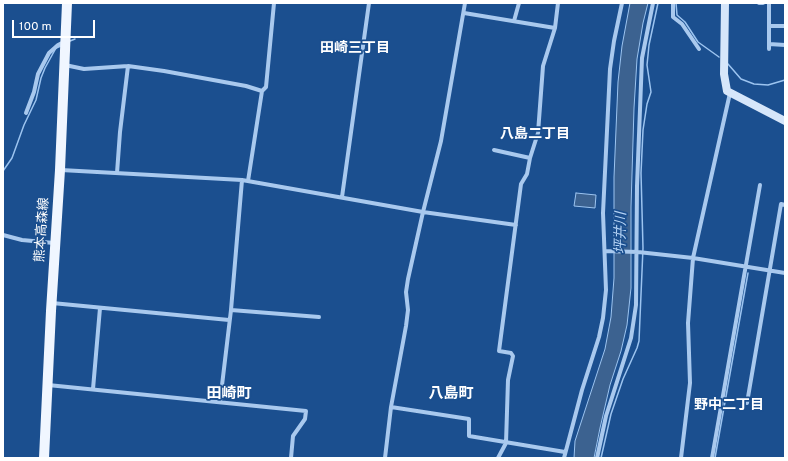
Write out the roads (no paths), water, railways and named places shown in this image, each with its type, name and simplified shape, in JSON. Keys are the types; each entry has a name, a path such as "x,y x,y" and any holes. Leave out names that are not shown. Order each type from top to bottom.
{"main road":[{"name":"熊本高森線","path":"44,458 51,303 60,170 67,3"},
{"path":"724,3 724,74 727,91 785,121"}],"street":[{"path":"248,182 262,91 266,86 274,3"},
{"path":"342,197 369,3"},
{"path":"385,458 391,407 406,326 408,310 406,292 408,279 441,141 465,3"},
{"path":"514,21 519,3"},
{"path":"498,458 506,442 508,380 513,356 511,353 499,351 521,184 527,174 530,158 538,134 543,66 555,28 558,3"},
{"path":"564,458 582,390 599,337 603,318 608,251 603,213 610,69 622,3"},
{"path":"597,458 606,416 632,338 636,306 637,186 642,58 653,3"},
{"path":"673,3 673,17 682,24 699,49"},
{"path":"769,3 769,46 785,45"},
{"path":"464,13 555,28"},
{"path":"769,26 785,26"},
{"path":"26,113 34,92 38,74 49,53 65,41"},
{"path":"64,65 84,69 128,66 246,86 262,91"},
{"path":"117,173 120,132 128,66"},
{"path":"688,458 681,457 690,382 688,323 693,258 730,93"},
{"path":"494,150 530,158"},
{"path":"60,170 242,180 423,212 516,225"},
{"path":"220,402 231,310 242,180"},
{"path":"712,458 760,185"},
{"path":"747,403 781,204 785,205"},
{"path":"3,235 22,240 55,243"},
{"path":"608,251 636,252 693,258 785,273"},
{"path":"51,303 229,320"},
{"path":"93,389 100,308"},
{"path":"231,310 319,317"},
{"path":"47,385 306,411 305,419 293,436 291,458"},
{"path":"391,407 469,419 469,436 565,452"}],"water":[{"name":"坪井川","path":"630,3 648,3 637,59 631,207 631,288 627,325 621,351 610,385 594,458 574,458 575,441 605,349 611,317 614,278 614,177 618,82 622,46"},
{"path":"576,193 596,195 595,208 574,206"}],"waterway":[{"path":"601,458 611,414 623,379 639,341 643,248 641,173 643,130 647,104 651,92 647,65 649,45 658,3"},
{"path":"676,3 677,15 685,22 698,42 719,57"},
{"path":"70,41 75,39"},
{"path":"3,171 12,158 24,125 36,100 45,68 56,48 61,46"},
{"path":"728,64 741,79 754,84 768,85 785,80"},
{"path":"715,458 748,273"}],"district":[{"name":"田崎三丁目","path":"355,49"},
{"name":"八島二丁目","path":"535,135"},
{"name":"田崎町","path":"229,395"},
{"name":"八島町","path":"451,395"},
{"name":"野中二丁目","path":"729,406"}]}
